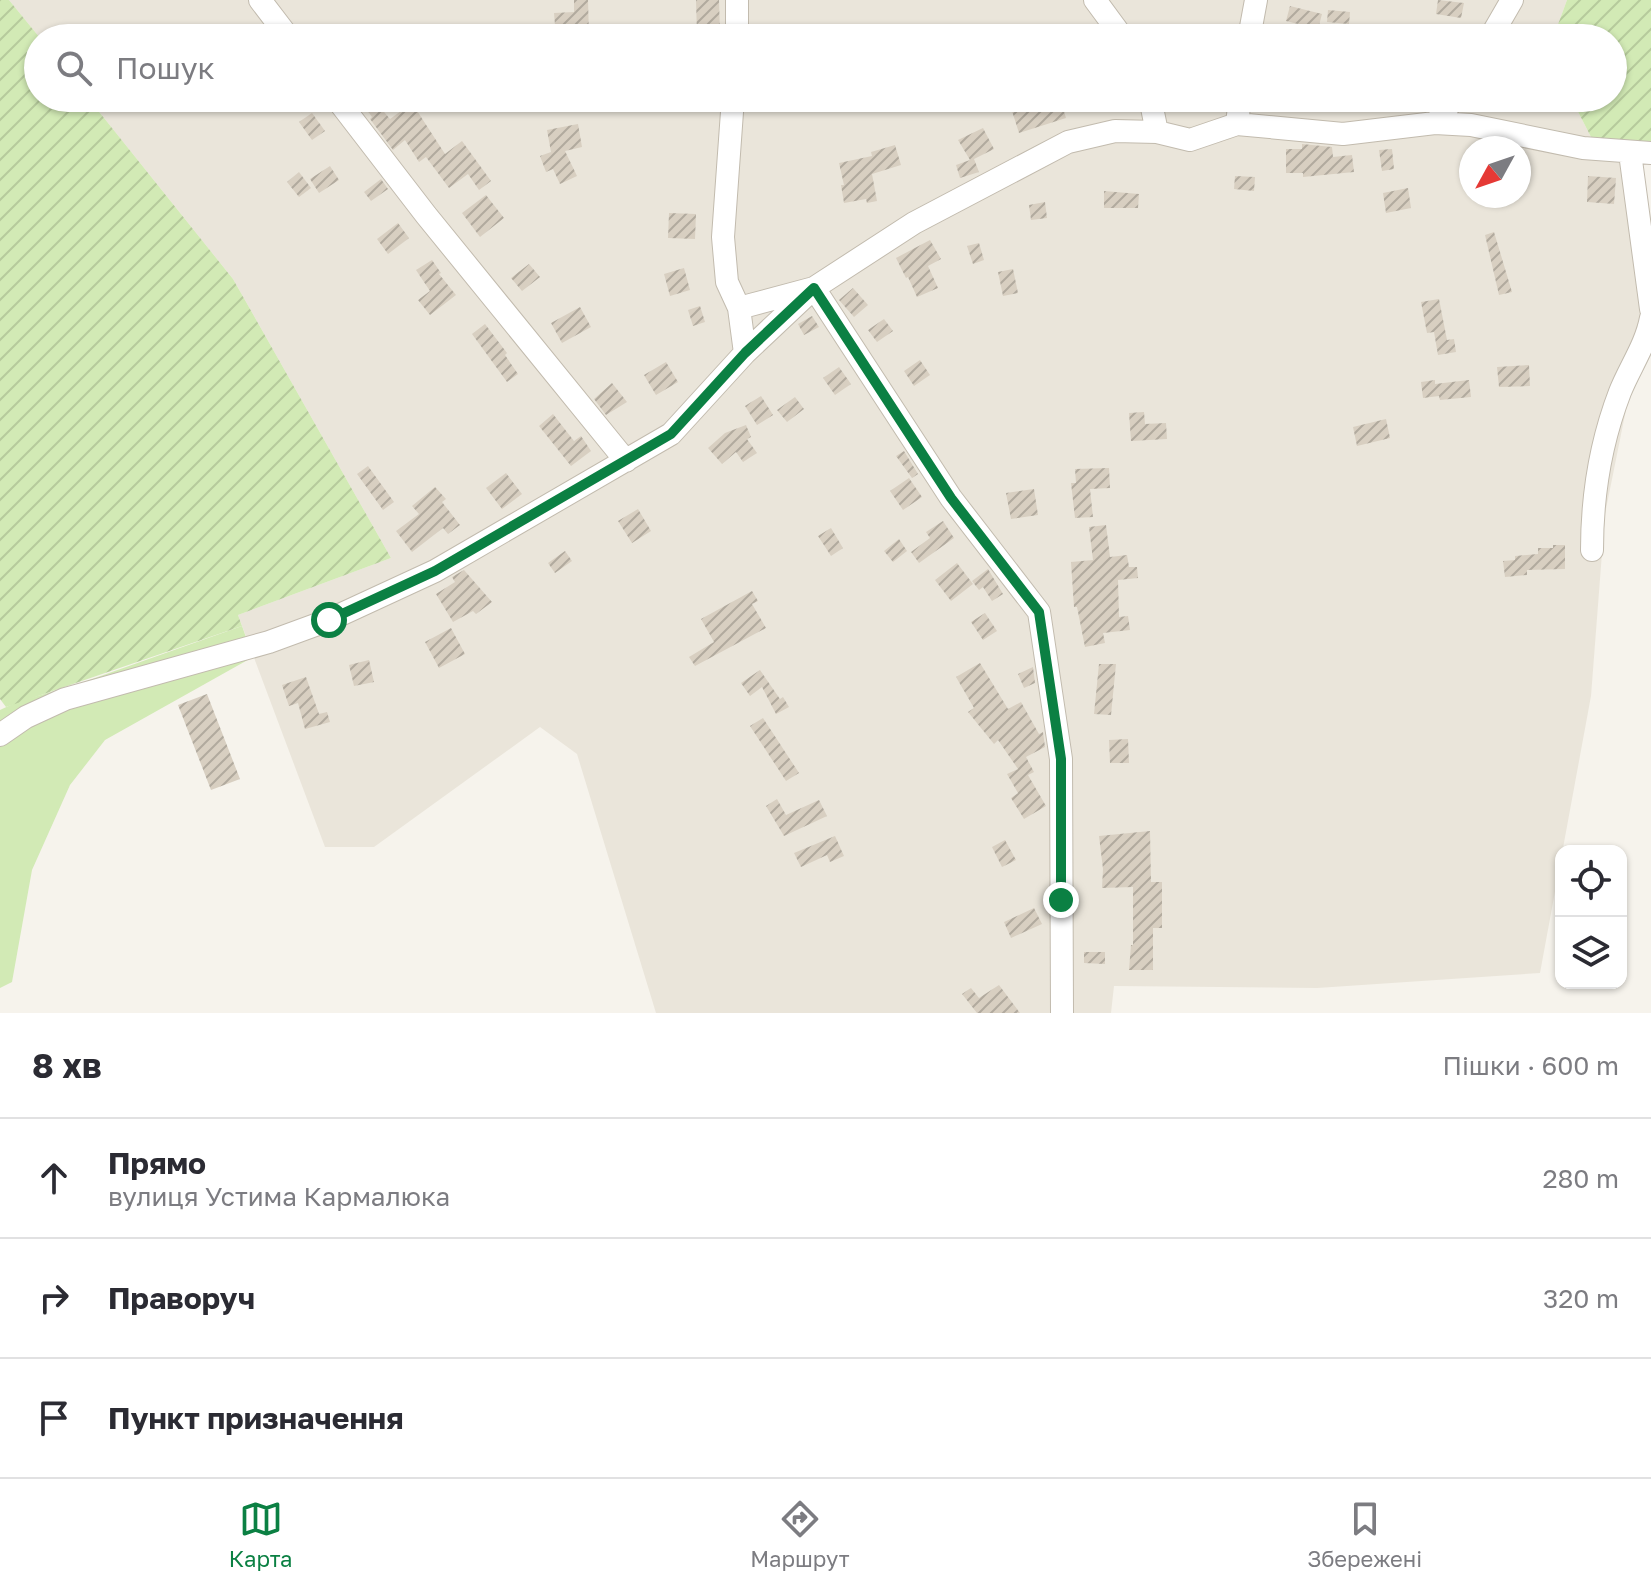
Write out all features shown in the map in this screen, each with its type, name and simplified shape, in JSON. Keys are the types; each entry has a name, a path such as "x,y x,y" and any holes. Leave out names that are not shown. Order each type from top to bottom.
{"street":[{"path":"260,0 278,24"},
{"path":"737,0 737,24"},
{"path":"1095,0 1113,24"},
{"path":"1252,24 1256,0"},
{"path":"1498,24 1512,0"},
{"path":"347,112 426,215 626,461"},
{"path":"732,112 723,237 727,282 739,308 745,353"},
{"path":"1153,112 1157,132"},
{"path":"1237,124 1238,112"},
{"path":"1435,123 1444,112"},
{"path":"0,735 26,717 92,689 269,642 329,620 435,571 671,434 745,353 814,288 914,223 1068,142 1115,131 1157,132 1190,140 1237,124 1343,134 1435,123 1471,125 1583,148 1641,153 1651,309"},
{"path":"739,308 814,288"},
{"path":"814,288 951,498 1039,612 1061,759 1062,1013"},
{"path":"1592,550 1592,501 1609,421 1627,374 1647,338 1651,318"}],"shaded area":[{"path":"9,0 1567,0 1558,24 29,24"},
{"path":"99,112 1578,112 1591,137 1643,144 1642,169 1651,248 1635,365 1605,514 1591,696 1564,845 1555,845 1555,892 1540,973 1317,988 1114,986 1111,1013 656,1013 577,754 540,727 374,847 325,847 238,615 391,558 233,279"}],"green space":[{"path":"0,0 9,0 29,24 24,24 24,112 99,112 233,279 391,558 238,615 242,626 6,707 0,699"},
{"path":"1567,0 1651,0 1651,144 1591,137 1578,112 1627,112 1627,24 1558,24"},
{"path":"242,626 253,657 105,740 70,785 32,870 12,982 0,988 0,710"}],"building":[{"path":"574,0 588,0 589,24 555,24 554,13 574,12"},
{"path":"696,0 719,0 720,24 697,24"},
{"path":"1438,0 1464,3 1461,18 1436,14"},
{"path":"1290,6 1322,14 1319,24 1286,21"},
{"path":"1328,10 1350,12 1349,24 1327,22"},
{"path":"368,112 384,112 390,119 400,112 418,112 445,154 462,141 491,181 479,190 468,174 449,188 426,157 419,162 405,140 393,150 370,119"},
{"path":"1012,112 1064,112 1066,118 1019,133"},
{"path":"312,113 325,131 312,140 299,122"},
{"path":"578,124 582,147 565,151 577,176 560,184 553,169 546,172 540,156 551,152 547,130"},
{"path":"983,128 994,149 974,159 979,172 960,178 956,165 970,160 958,140"},
{"path":"1302,144 1332,147 1333,157 1352,155 1354,172 1303,177 1303,173 1286,173 1286,149 1302,149"},
{"path":"895,145 901,165 872,174 877,201 867,203 866,199 844,203 839,163 872,156 871,152"},
{"path":"1392,149 1394,169 1382,171 1379,150"},
{"path":"330,166 339,180 319,193 310,179"},
{"path":"299,172 311,188 299,197 287,182"},
{"path":"1235,176 1255,177 1254,191 1234,189"},
{"path":"1588,176 1616,178 1614,204 1587,202"},
{"path":"381,179 388,189 371,201 364,192"},
{"path":"1408,188 1411,208 1386,213 1383,193"},
{"path":"1104,191 1139,194 1138,208 1104,208"},
{"path":"486,195 504,218 480,237 462,213"},
{"path":"1045,202 1047,218 1031,220 1029,205"},
{"path":"669,213 696,214 695,239 668,238"},
{"path":"398,223 409,238 388,254 377,239"},
{"path":"1494,232 1512,292 1499,295 1485,235"},
{"path":"930,240 941,259 928,266 938,288 917,297 896,258"},
{"path":"979,243 984,260 973,264 967,246"},
{"path":"432,260 456,295 430,315 418,300 430,291 416,270"},
{"path":"529,264 540,277 522,291 511,278"},
{"path":"684,268 690,290 670,296 664,274"},
{"path":"1013,269 1018,293 1003,296 998,272"},
{"path":"853,288 868,305 854,317 839,300"},
{"path":"1439,299 1447,340 1454,339 1456,352 1438,355 1434,332 1427,333 1421,302"},
{"path":"700,306 705,322 693,326 688,310"},
{"path":"580,307 591,327 562,343 551,323"},
{"path":"812,316 819,327 804,335 798,324"},
{"path":"884,319 893,331 877,342 868,330"},
{"path":"485,324 518,374 507,382 472,334"},
{"path":"920,360 930,375 914,386 904,371"},
{"path":"666,362 678,382 656,395 644,375"},
{"path":"1529,365 1530,386 1499,387 1497,367"},
{"path":"839,367 851,384 835,395 823,378"},
{"path":"1435,380 1435,384 1469,380 1471,397 1423,398 1421,382"},
{"path":"612,383 627,402 606,415 594,399"},
{"path":"761,396 773,415 757,425 745,406"},
{"path":"795,397 804,409 787,422 777,410"},
{"path":"1144,412 1145,424 1166,423 1167,439 1131,441 1129,413"},
{"path":"553,414 574,441 581,436 591,451 571,466 539,426"},
{"path":"1386,419 1390,438 1357,446 1353,427"},
{"path":"746,425 751,437 747,439 757,453 743,462 736,452 722,464 708,448 725,433"},
{"path":"904,451 918,474 912,478 896,456"},
{"path":"368,466 394,502 383,510 357,474"},
{"path":"1109,468 1110,488 1090,489 1093,517 1075,518 1071,483 1076,483 1075,469"},
{"path":"506,473 522,494 502,509 486,488"},
{"path":"909,478 922,497 903,510 890,491"},
{"path":"435,487 446,499 442,502 460,525 448,534 443,528 412,552 396,531 419,514 412,506"},
{"path":"1034,489 1038,515 1011,519 1006,493"},
{"path":"638,509 651,531 632,543 618,521"},
{"path":"943,521 954,538 919,563 911,552 930,538 926,532"},
{"path":"1106,525 1110,557 1127,555 1129,567 1137,567 1138,578 1118,580 1119,617 1128,616 1130,630 1103,633 1105,643 1085,647 1077,607 1074,607 1071,562 1093,560 1089,527"},
{"path":"831,528 843,548 831,556 818,536"},
{"path":"899,539 907,551 893,562 884,551"},
{"path":"1553,545 1565,545 1565,569 1527,570 1527,575 1505,577 1503,561 1515,560 1515,556 1538,554 1538,548 1553,548"},
{"path":"565,551 572,561 555,573 548,563"},
{"path":"957,563 973,584 951,601 935,580"},
{"path":"988,569 1003,594 992,601 983,587 979,590 972,581"},
{"path":"464,570 492,602 476,614 473,611 453,622 436,594 455,582 452,577"},
{"path":"752,591 758,601 752,604 766,628 695,666 689,657 714,642 701,619"},
{"path":"985,613 997,631 983,640 971,622"},
{"path":"451,628 465,654 439,668 425,642"},
{"path":"369,660 374,682 354,686 349,665"},
{"path":"980,663 1008,709 1021,702 1039,734 1043,732 1045,747 1026,757 1034,772 1028,775 1046,806 1024,819 1011,798 1018,793 1007,774 1018,769 998,740 994,744 968,712 974,708 956,677"},
{"path":"1099,664 1116,664 1111,715 1094,714"},
{"path":"1033,667 1035,683 1024,688 1018,674"},
{"path":"760,670 789,707 776,714 762,687 750,696 741,683"},
{"path":"306,677 319,714 327,712 330,722 305,729 298,703 289,706 282,685"},
{"path":"207,694 240,779 211,790 178,705"},
{"path":"763,718 799,773 786,781 750,726"},
{"path":"1128,739 1129,763 1110,763 1109,740"},
{"path":"777,799 786,815 819,800 827,816 784,836 766,806"},
{"path":"1150,831 1151,882 1162,882 1162,928 1153,928 1153,970 1129,970 1133,945 1133,887 1102,888 1099,836"},
{"path":"835,836 844,856 830,862 827,855 801,867 794,853"},
{"path":"1005,840 1016,860 1002,867 992,847"},
{"path":"1034,908 1042,924 1011,938 1004,922"},
{"path":"1084,952 1105,952 1105,964 1084,963"},
{"path":"999,985 1020,1013 977,1013 962,994 971,988 979,998"}],"route":[{"path":"329,620 435,571 671,434 745,353 814,288 951,498 1039,612 1061,759 1061,900"}]}
